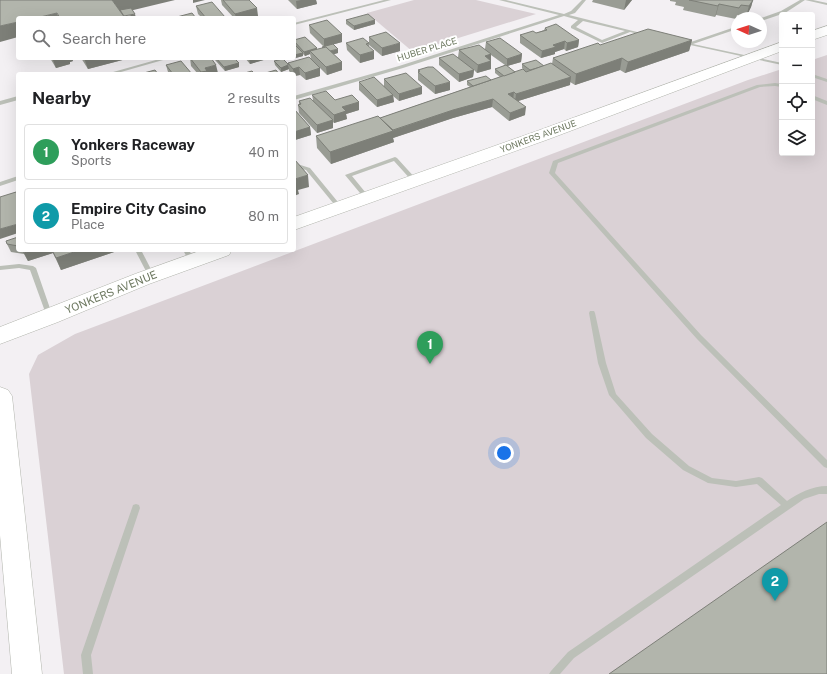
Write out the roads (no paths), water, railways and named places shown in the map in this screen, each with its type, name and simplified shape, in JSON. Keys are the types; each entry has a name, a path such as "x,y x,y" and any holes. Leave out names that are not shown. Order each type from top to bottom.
{"main road":[{"path":"815,35 827,30"},
{"name":"YONKERS AVENUE","path":"296,223 779,47"},
{"name":"YONKERS AVENUE","path":"0,336 151,275 189,255 209,252"},
{"path":"0,396 27,674"}],"street":[{"path":"296,23 389,0"},
{"path":"500,0 654,36"},
{"path":"564,15 573,12 584,0"},
{"path":"767,18 783,12 803,0"},
{"path":"807,0 827,4"},
{"name":"HUBER PLACE","path":"296,97 401,67 564,15"},
{"path":"582,19 573,27 602,42 630,30"},
{"path":"688,44 731,30"},
{"path":"674,41 779,63"},
{"path":"116,72 160,60"},
{"path":"815,76 827,81"},
{"path":"779,85 775,84 759,86 556,162 552,173 699,337 827,465"},
{"path":"815,98 827,103"},
{"path":"0,103 16,99"},
{"path":"367,198 348,175 395,159 415,181"},
{"path":"296,166 308,169 340,208"},
{"path":"0,184 16,179"},
{"path":"139,252 151,275"},
{"path":"0,268 19,266 33,268 50,317"},
{"path":"592,313 602,363 613,395 649,436 686,468 711,481 736,484 758,480 787,506"},
{"path":"554,674 571,655 801,496 819,490 827,490"},
{"path":"88,674 86,655 136,508"}],"place":[{"name":"Yonkers Raceway","path":"430,364"},
{"name":"Empire City Casino","path":"775,601"}]}
